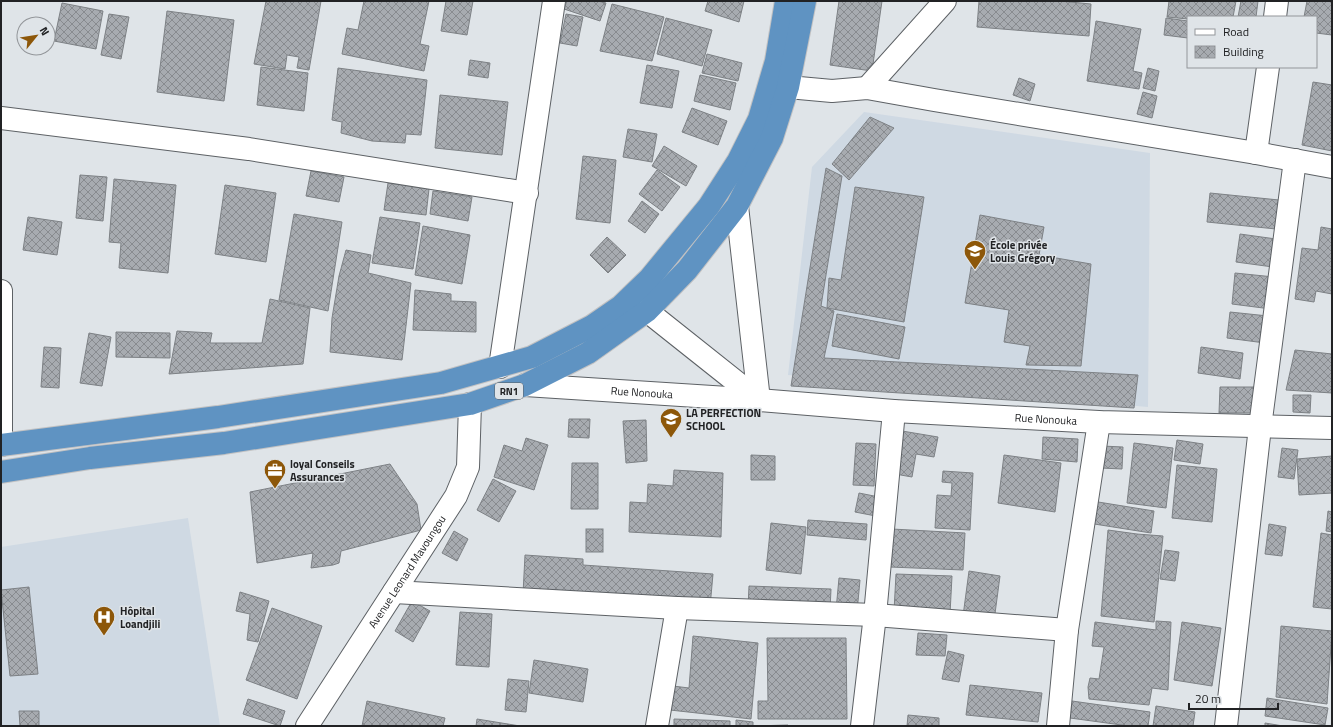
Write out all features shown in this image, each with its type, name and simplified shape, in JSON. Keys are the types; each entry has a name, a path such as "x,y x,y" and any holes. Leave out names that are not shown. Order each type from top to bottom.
{"highway":[{"name":"RN1","path":"1,445 218,417 441,383 532,357 592,326 620,306 650,279 709,206 738,161 760,119 776,61 786,1"},
{"name":"RN1","path":"1,472 90,458 224,443 470,404 525,385 588,354 647,311 687,270 736,206 772,138 788,87 805,1"}],"street":[{"path":"500,366 554,1"},
{"path":"867,88 945,1"},
{"path":"1275,16 1278,1"},
{"path":"1256,153 1268,68"},
{"path":"788,87 832,91 867,88 1332,167"},
{"path":"1,118 249,149 526,193"},
{"path":"1226,726 1260,427 1295,160"},
{"path":"736,206 759,400"},
{"path":"1,290 1,445"},
{"path":"647,311 759,400"},
{"name":"Rue Nonouka","path":"525,385 759,400 894,411 1099,422 1332,428"},
{"name":"Avenue Leonard Mavoungou","path":"308,726 456,496 468,467 470,404"},
{"path":"862,726 875,615 894,411"},
{"path":"1058,726 1068,630 1099,422"},
{"path":"394,592 677,608 875,615 1068,630"},
{"path":"657,726 677,608"}],"shaded area":[{"name":"École privée Louis Grégory","path":"864,112 1150,153 1148,407 788,375 812,167"},
{"name":"Hôpital Loandjili","path":"188,518 220,726 1,726 1,547"}],"building":[{"path":"266,1 321,1 309,70 297,68 299,57 287,55 285,69 254,64"},
{"path":"364,1 429,1 420,44 429,46 424,71 342,54 347,28 358,30"},
{"path":"446,1 473,1 467,35 441,31"},
{"path":"567,1 598,1 606,3 600,21 564,9"},
{"path":"708,1 744,1 739,22 705,11"},
{"path":"839,1 882,1 872,71 830,65"},
{"path":"979,1 1060,1 1091,4 1089,36 977,27"},
{"path":"1169,1 1236,1 1233,16 1187,16 1187,19 1167,17"},
{"path":"1241,1 1258,1 1256,16 1238,16"},
{"path":"1307,1 1332,1 1332,35 1317,33 1317,16 1304,16"},
{"path":"62,3 103,11 96,49 56,41 56,32"},
{"path":"612,4 664,17 652,61 600,51"},
{"path":"167,11 234,20 224,101 157,92"},
{"path":"109,14 129,17 121,59 101,55"},
{"path":"566,14 583,17 577,46 560,43"},
{"path":"666,18 712,30 702,66 657,54"},
{"path":"1166,18 1187,21 1187,38 1164,35"},
{"path":"1096,21 1141,29 1133,71 1142,73 1139,89 1087,81"},
{"path":"707,54 742,63 738,81 702,73"},
{"path":"470,60 490,63 488,78 468,75"},
{"path":"647,65 679,71 672,108 640,103"},
{"path":"261,67 308,73 304,111 257,105"},
{"path":"338,68 427,80 421,135 406,134 405,143 372,141 341,133 342,122 332,120"},
{"path":"1148,68 1159,71 1155,91 1143,88"},
{"path":"700,75 736,83 730,110 694,101"},
{"path":"1019,78 1035,84 1030,101 1013,95"},
{"path":"1313,82 1332,85 1332,151 1302,145"},
{"path":"1143,92 1157,96 1152,118 1137,114"},
{"path":"440,95 508,102 502,155 435,148"},
{"path":"692,108 727,121 718,145 682,132"},
{"path":"870,117 894,128 849,180 832,164"},
{"path":"628,129 657,134 652,162 623,157"},
{"path":"664,146 697,166 686,186 652,166"},
{"path":"583,156 616,160 610,223 576,219"},
{"path":"826,168 842,176 821,306 834,311 824,358 1138,375 1134,408 791,386"},
{"path":"657,170 680,187 662,211 639,194"},
{"path":"311,171 344,177 339,202 306,196"},
{"path":"80,175 107,177 103,221 76,218"},
{"path":"114,179 176,185 168,273 119,268 121,243 109,242"},
{"path":"388,183 429,189 426,215 384,210"},
{"path":"225,185 276,193 266,262 215,254"},
{"path":"855,187 924,197 904,322 827,308 829,278 841,280"},
{"path":"433,191 472,197 468,221 430,214"},
{"path":"1210,193 1279,200 1276,229 1207,222"},
{"path":"642,201 659,214 645,233 628,221"},
{"path":"294,214 342,222 328,311 279,300"},
{"path":"980,215 1044,227 1039,255 1091,264 1081,366 1026,365 1030,346 1004,342 1009,310 965,303"},
{"path":"28,217 62,222 57,255 23,250"},
{"path":"380,217 420,223 413,269 372,263"},
{"path":"423,226 470,235 462,284 415,275"},
{"path":"1321,227 1332,229 1332,294 1316,291 1314,302 1295,299 1302,248 1318,250"},
{"path":"1240,234 1276,239 1273,267 1236,262"},
{"path":"607,237 626,255 608,273 590,255"},
{"path":"346,250 371,255 368,273 411,283 402,360 330,352 332,318 339,276"},
{"path":"1235,273 1274,277 1271,309 1232,304"},
{"path":"415,290 451,294 451,301 476,302 476,332 413,330"},
{"path":"270,299 310,308 303,364 169,374 177,331 212,333 210,343 262,343"},
{"path":"1230,312 1268,316 1265,343 1227,338"},
{"path":"837,314 905,327 899,359 832,346"},
{"path":"116,332 170,333 170,358 116,357"},
{"path":"89,333 111,337 102,386 80,383"},
{"path":"44,347 61,348 59,388 41,387"},
{"path":"1201,347 1243,353 1240,379 1198,373"},
{"path":"1295,350 1332,354 1332,393 1286,390"},
{"path":"1220,387 1258,387 1258,413 1219,413"},
{"path":"1293,395 1311,395 1310,413 1293,412"},
{"path":"569,419 590,419 589,438 568,437"},
{"path":"646,420 647,461 626,463 623,421"},
{"path":"902,431 938,437 934,457 916,454 912,477 895,474"},
{"path":"1043,437 1078,439 1077,462 1042,459"},
{"path":"526,438 548,445 534,490 494,477 504,445 522,451"},
{"path":"1177,440 1203,444 1200,464 1174,460"},
{"path":"856,443 876,444 874,486 853,485"},
{"path":"1134,443 1173,448 1166,508 1127,503"},
{"path":"1102,446 1123,447 1122,469 1101,468"},
{"path":"1282,448 1298,450 1294,479 1278,477"},
{"path":"751,455 775,456 775,480 751,480"},
{"path":"1004,455 1061,463 1055,512 998,503"},
{"path":"1332,456 1332,493 1299,495 1297,459"},
{"path":"572,463 598,463 598,509 571,509"},
{"path":"390,464 417,504 421,530 341,551 339,563 333,565 311,568 313,553 257,563 250,492"},
{"path":"1177,465 1217,469 1212,522 1172,518"},
{"path":"674,470 723,473 721,537 629,532 630,502 647,503 648,484 673,486"},
{"path":"943,471 973,473 970,530 935,528 937,495 951,496 952,483 942,482"},
{"path":"493,479 516,491 499,522 477,510"},
{"path":"859,493 884,498 881,517 855,512"},
{"path":"1092,501 1154,511 1151,533 1088,523"},
{"path":"1328,511 1332,512 1332,532 1326,531"},
{"path":"808,520 867,524 866,540 807,535"},
{"path":"771,523 806,527 801,574 766,570"},
{"path":"1269,524 1286,527 1282,556 1265,554"},
{"path":"586,529 603,529 603,552 586,552"},
{"path":"892,529 965,533 963,570 890,567"},
{"path":"1108,530 1163,536 1154,622 1101,616"},
{"path":"454,531 468,539 457,561 442,553"},
{"path":"1321,533 1332,535 1332,609 1313,607"},
{"path":"1165,550 1179,552 1175,581 1160,579"},
{"path":"525,555 583,559 583,565 713,574 710,607 523,594"},
{"path":"969,571 1000,576 994,621 963,616"},
{"path":"896,574 952,576 950,614 894,611"},
{"path":"839,578 860,580 857,612 836,610"},
{"path":"749,586 831,589 830,610 748,608"},
{"path":"29,587 38,674 10,676 1,590"},
{"path":"240,592 269,601 258,642 247,640 250,614 236,611"},
{"path":"412,601 430,611 413,642 395,631"},
{"path":"272,608 322,626 297,699 246,680"},
{"path":"460,612 492,614 489,667 456,665"},
{"path":"1156,621 1171,622 1168,690 1152,688 1149,705 1089,699 1088,687 1090,678 1099,679 1104,647 1092,646 1095,622 1156,630"},
{"path":"1182,622 1221,628 1212,686 1174,680"},
{"path":"1281,626 1332,631 1327,704 1276,697"},
{"path":"918,633 947,635 945,656 916,655"},
{"path":"693,636 758,643 751,719 670,710 673,686 689,688"},
{"path":"767,638 846,638 847,719 758,719 758,701 768,701"},
{"path":"948,651 964,655 959,682 942,679"},
{"path":"534,660 588,669 583,702 529,693"},
{"path":"508,679 529,681 526,712 505,710"},
{"path":"970,685 1042,693 1038,722 966,715"},
{"path":"1267,698 1328,708 1325,725 1265,716"},
{"path":"248,699 285,711 280,726 243,714"},
{"path":"367,701 445,718 443,726 362,726"},
{"path":"1072,701 1150,712 1148,726 1129,726 1070,718"},
{"path":"1156,706 1195,712 1193,726 1153,726"},
{"path":"19,711 39,711 39,726 20,726"},
{"path":"908,715 939,718 939,726 907,726"},
{"path":"477,719 520,726 476,726"},
{"path":"674,719 730,721 730,726 674,726"},
{"path":"736,720 753,722 753,726 736,726"},
{"path":"1265,723 1283,726 1265,726"},
{"path":"788,725 788,726 754,726"}],"place":[{"name":"École privée Louis Grégory","path":"975,270"},
{"name":"LA PERFECTION SCHOOL","path":"671,438"},
{"name":"loyal Conseils Assurances","path":"275,490"},
{"name":"Hôpital Loandjili","path":"104,636"}]}
